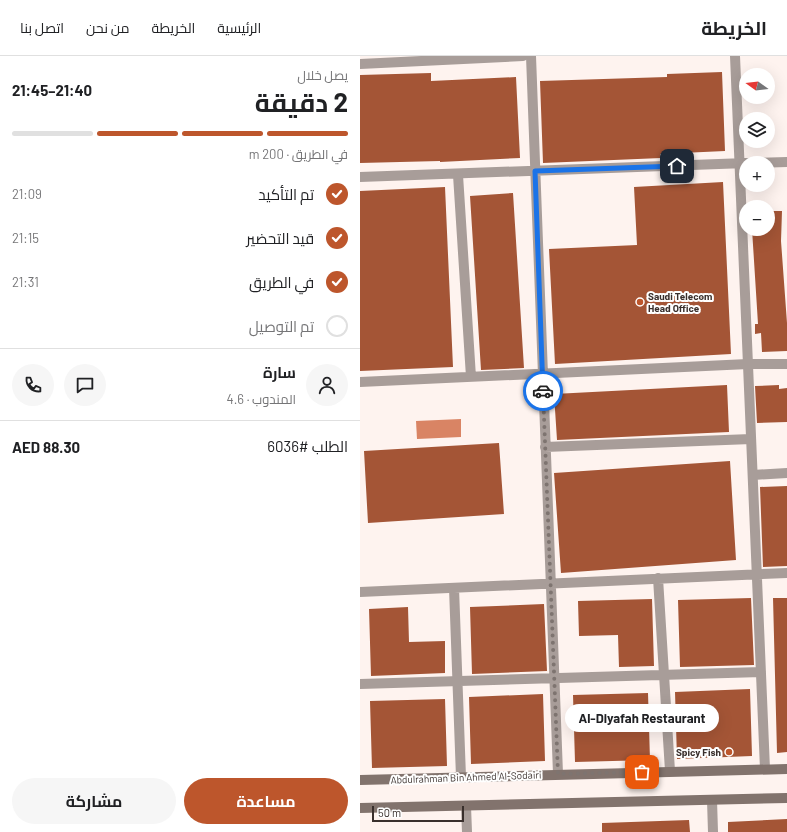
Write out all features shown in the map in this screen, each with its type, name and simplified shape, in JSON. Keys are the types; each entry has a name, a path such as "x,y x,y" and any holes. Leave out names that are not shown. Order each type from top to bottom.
{"street":[{"path":"360,64 523,56"},
{"path":"531,56 558,774"},
{"path":"735,56 744,156"},
{"path":"775,162 787,162"},
{"path":"360,177 739,163"},
{"path":"458,174 471,377"},
{"path":"745,192 748,364 765,769"},
{"path":"360,382 748,364 787,364"},
{"path":"545,447 751,439"},
{"path":"753,475 787,473"},
{"path":"360,592 787,573"},
{"path":"658,578 670,771"},
{"path":"454,588 461,777"},
{"path":"360,684 761,672"},
{"name":"Abdulrahman Bin Ahmed Al-Sodairi","path":"360,780 787,768"},
{"path":"360,808 787,798"},
{"path":"712,800 713,832"},
{"path":"466,806 467,832"}],"shaded area":[{"path":"461,419 461,437 417,439 416,421"}],"building":[{"path":"722,72 725,151 660,154 661,158 543,163 540,81 667,77 667,74"},
{"path":"431,73 431,81 516,77 520,158 440,162 360,163 360,75"},
{"name":"Saudi Telecom Head Office","path":"723,182 731,354 555,364 549,249 637,245 634,187"},
{"path":"445,187 453,367 360,371 360,191"},
{"path":"513,193 524,368 481,370 470,196"},
{"path":"775,211 782,211 781,241 787,323 787,351 762,352 761,333 755,334 755,324 758,324 752,236 775,236"},
{"path":"727,385 729,432 557,440 554,394"},
{"path":"779,385 779,389 787,388 787,422 757,423 755,386"},
{"path":"499,443 504,514 368,523 364,451"},
{"path":"730,461 736,560 561,573 554,473"},
{"path":"787,486 787,566 763,567 760,487"},
{"path":"751,598 754,665 680,667 678,600"},
{"path":"773,598 787,598 787,752 777,753"},
{"path":"652,599 654,666 619,667 618,635 579,636 578,601"},
{"path":"544,604 547,671 472,674 470,607"},
{"path":"408,607 409,642 445,641 445,673 371,676 369,609"},
{"path":"750,689 752,756 677,759 675,692"},
{"path":"648,693 650,760 575,762 573,695"},
{"path":"543,694 545,761 471,764 469,697"},
{"path":"445,699 447,766 372,768 370,701"},
{"path":"787,819 787,832 728,832 728,822"},
{"path":"689,820 690,832 602,832 602,823"}],"way so far":[{"path":"543,391 558,774 642,772"}],"place":[{"name":"Saudi Telecom Head Office","path":"640,302"},
{"name":"Spicy Fish","path":"729,752"},
{"name":"Al-Diyafah Restaurant","path":"642,772"}],"route":[{"path":"543,391 535,171 677,166"}]}
